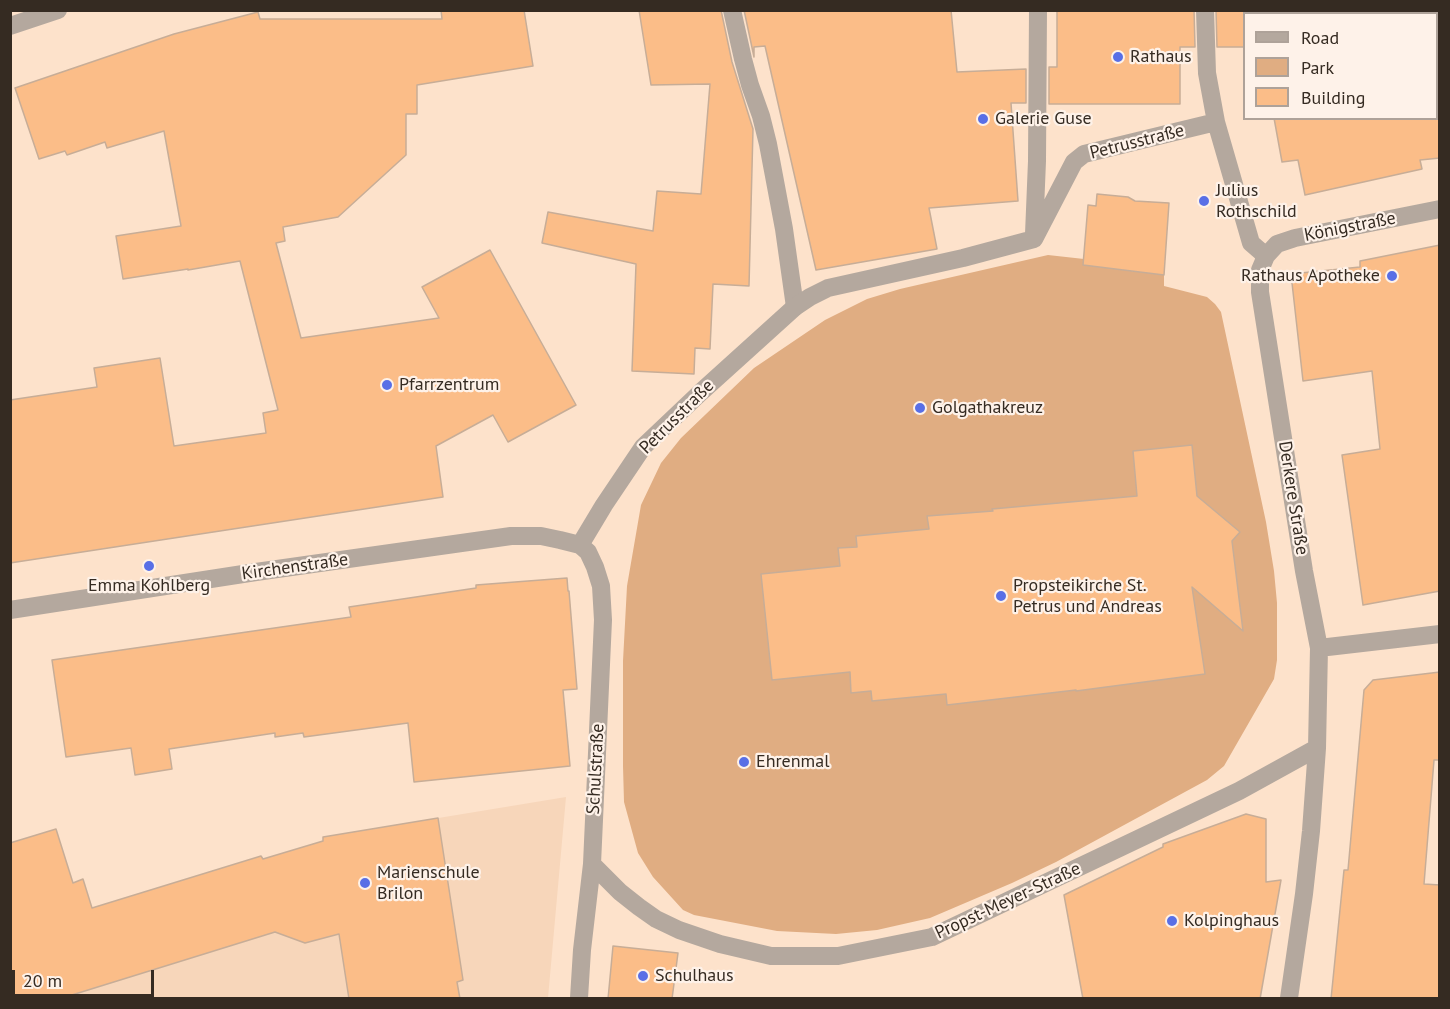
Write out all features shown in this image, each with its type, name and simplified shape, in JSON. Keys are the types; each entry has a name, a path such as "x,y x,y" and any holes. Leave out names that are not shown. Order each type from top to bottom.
{"street":[{"path":"10,26 58,10"},
{"path":"732,10 742,59 768,144 784,229 795,307"},
{"path":"1034,239 1038,10"},
{"path":"1205,10 1207,74 1216,122 1251,243 1266,256"},
{"name":"Petrusstraße","path":"580,545 643,447 795,307 810,297 828,288 963,258 1034,239 1074,162 1084,154 1216,122"},
{"name":"Königstraße","path":"1266,256 1277,244 1295,238 1440,209"},
{"name":"Derkere Straße","path":"1266,256 1260,270 1260,292 1304,571 1319,648 1317,748 1311,831 1289,999"},
{"name":"Kirchenstraße","path":"10,610 511,536 541,536 580,545"},
{"name":"Schulstraße","path":"579,999 591,864 603,602 602,586 596,567 588,552 580,545"},
{"path":"1319,648 1440,634"},
{"name":"Propst-Meyer-Straße","path":"591,864 639,907 656,919 680,930 720,944 771,956 838,956 932,937 1239,791 1317,748"}],"shaded area":[{"name":"Marienschule Brilon","path":"566,797 548,998 11,998 11,933 261,856 263,859 323,841 323,837"}],"green space":[{"path":"1048,255 1084,259 1084,265 1164,275 1164,286 1207,297 1221,312 1266,522 1274,571 1277,603 1277,660 1274,679 1224,766 1207,780 1056,862 930,918 877,930 836,934 777,931 694,915 683,910 653,877 638,853 624,802 623,661 627,586 641,505 661,463 681,438 754,368 825,320 867,299 900,289"}],"building":[{"path":"441,10 524,10 533,66 417,85 417,114 406,114 406,155 338,217 283,227 285,241 276,243 301,338 439,318 422,287 490,250 576,405 508,442 493,415 436,446 443,497 10,563 10,400 97,387 94,368 160,358 174,446 266,433 263,413 278,410 240,261 123,279 116,236 181,226 164,131 107,148 105,142 67,155 65,151 39,159 15,88 174,34 258,12 260,19 442,19"},
{"path":"639,10 721,10 732,62 753,129 749,286 713,284 710,349 695,348 694,374 632,371 636,264 542,243 548,212 653,231 657,191 701,194 710,84 651,85"},
{"path":"744,10 951,10 957,72 1026,69 1026,103 1011,103 1018,201 929,208 937,249 816,270 765,46 754,47 754,57"},
{"name":"Rathaus","path":"1057,10 1194,10 1195,47 1180,47 1180,104 1049,104 1049,67 1057,67"},
{"path":"1216,10 1245,10 1243,12 1243,47 1217,47"},
{"path":"1440,118 1440,158 1420,160 1422,169 1305,195 1298,160 1282,162 1274,120 1438,120"},
{"path":"1097,194 1128,197 1135,201 1169,203 1164,275 1083,265 1088,205 1096,206"},
{"path":"1440,245 1440,591 1363,605 1342,455 1380,449 1372,371 1303,381 1291,274 1360,267 1360,261"},
{"name":"Propsteikirche St. Petrus und Andreas","path":"1192,445 1197,496 1240,532 1232,541 1243,631 1192,587 1205,674 947,705 946,694 872,701 871,691 851,693 850,672 772,680 761,574 840,566 838,548 857,547 856,536 929,529 927,516 1137,496 1133,451"},
{"path":"567,578 577,689 563,690 570,766 414,782 408,723 304,737 303,733 275,737 275,733 169,749 172,769 135,775 131,748 66,757 52,660 351,617 349,607 476,588 476,585"},
{"path":"1440,672 1440,760 1434,760 1424,884 1440,885 1440,999 1331,999 1344,870 1348,870 1364,690 1373,680"},
{"name":"Kolpinghaus","path":"1246,814 1266,819 1266,882 1281,880 1260,999 1083,999 1064,895 1163,847 1163,844"},
{"path":"438,818 463,980 457,982 460,999 349,999 339,934 305,943 275,932 59,999 10,999 10,843 56,829 73,883 83,879 92,908 261,856 263,859 323,841 323,837"},
{"name":"Schulhaus","path":"613,946 678,953 672,999 608,999"}],"place":[{"name":"Rathaus","path":"1118,57"},
{"name":"Galerie Guse","path":"983,119"},
{"name":"Julius Rothschild","path":"1204,201"},
{"name":"Rathaus Apotheke","path":"1392,276"},
{"name":"Pfarrzentrum","path":"387,385"},
{"name":"Golgathakreuz","path":"920,408"},
{"name":"Emma Kohlberg","path":"149,566"},
{"name":"Propsteikirche St. Petrus und Andreas","path":"1001,596"},
{"name":"Ehrenmal","path":"744,762"},
{"name":"Marienschule Brilon","path":"365,883"},
{"name":"Kolpinghaus","path":"1172,921"},
{"name":"Schulhaus","path":"643,976"}]}
